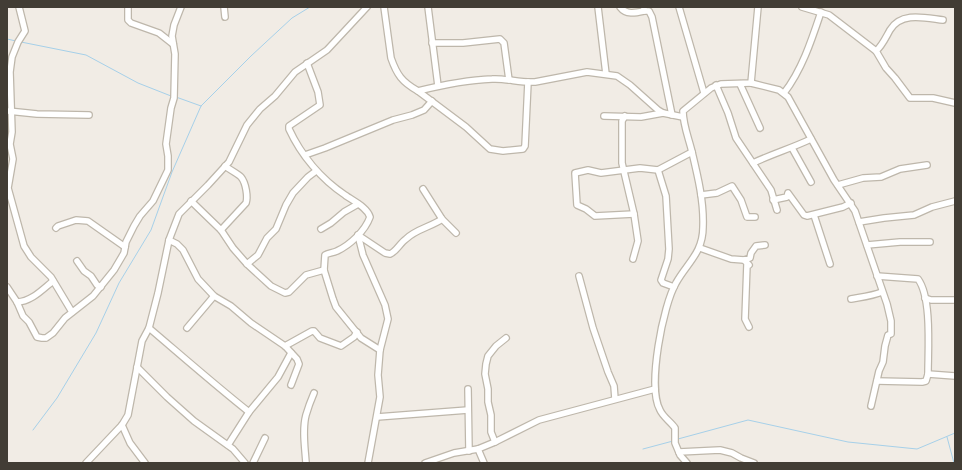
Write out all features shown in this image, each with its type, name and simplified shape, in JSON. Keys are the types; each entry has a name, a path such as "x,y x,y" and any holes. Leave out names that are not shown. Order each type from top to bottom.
{"street":[{"path":"19,7 25,31 16,47 11,64 9,80 12,97 9,111 12,132 10,144 13,159 8,188 24,246 31,257 48,274 72,312"},
{"path":"128,7 128,20 131,23 159,32 172,44"},
{"path":"7,287 17,302 23,316 29,322 39,338 46,338 53,333 61,322 72,312 87,302 114,270 124,253 128,239 137,220 153,201 168,170 166,144 170,108 174,98 175,54 172,44 172,36 174,25 182,7"},
{"path":"224,7 225,17"},
{"path":"86,463 122,425 128,415 142,341 148,328 158,294 169,240 179,214 225,166 233,155 246,125 260,109 275,96 290,76 327,50 367,7"},
{"path":"384,7 390,51 394,65 403,81 466,127 490,149 503,152 523,149 526,146 528,82"},
{"path":"428,7 438,86"},
{"path":"598,7 606,74"},
{"path":"620,7 623,11 633,13 644,9 649,12 652,17 672,115"},
{"path":"679,7 704,93"},
{"path":"751,83 758,7"},
{"path":"802,7 829,15 876,50 886,68 896,78 910,98 933,98 955,103"},
{"path":"784,93 794,80 821,12"},
{"path":"876,50 892,26 907,18 912,16 943,20"},
{"path":"432,43 463,43 500,39 504,44 509,80"},
{"path":"307,63 318,92 320,105 289,126 289,129 316,171 339,191 366,210 370,217 358,235 347,245 337,251 325,255 324,270 336,307 364,340 380,350"},
{"path":"418,91 438,86 491,78 528,82 580,72 606,74 623,79 663,113"},
{"path":"686,463 679,452 675,440 675,428 660,410 657,403 656,389 660,334 669,298 674,287 700,248 704,228 701,195 683,117 683,111 716,85 751,83 772,88 784,93 788,97 838,185 851,203 859,222 890,314 891,334 888,335 883,362 871,406"},
{"path":"740,84 760,128"},
{"path":"716,85 728,113 736,138 771,190 777,210"},
{"path":"305,155 393,120 424,110 432,101"},
{"path":"9,111 37,114 89,115"},
{"path":"604,116 641,117 663,113 683,117"},
{"path":"625,116 622,122 622,163 634,214 638,240 633,259"},
{"path":"753,163 811,139"},
{"path":"792,148 811,182"},
{"path":"634,214 595,216 576,203 575,175 577,172 588,170 601,173 640,168 658,170 692,152"},
{"path":"838,185 864,178 881,177 900,169 928,165"},
{"path":"221,230 246,203 247,199 244,182 225,166"},
{"path":"658,170 666,196 669,249 668,259 661,280 663,283 674,287"},
{"path":"247,264 258,255 267,238 276,229 286,205 293,193 316,171"},
{"path":"701,195 718,193 732,186 741,200 747,217 755,217"},
{"path":"423,189 442,219 456,233"},
{"path":"773,200 787,197 788,193 804,215 807,216 843,207 851,203"},
{"path":"191,201 221,230 247,264 271,286 285,293 289,292 306,275 324,270"},
{"path":"859,222 914,215 932,207 942,206 955,201"},
{"path":"321,229 344,212 358,204"},
{"path":"814,215 830,264"},
{"path":"358,235 385,253 390,254 413,233 442,219"},
{"path":"56,228 76,220 88,221 125,247"},
{"path":"358,235 363,255 388,314 386,330 380,350 378,374 380,397 378,417 368,463"},
{"path":"169,240 178,244 184,250 198,279 214,296 231,306 251,323 285,346 291,353 299,364 291,385"},
{"path":"867,245 900,242 930,242"},
{"path":"700,248 731,259 744,260 750,258 751,253 756,246 765,245"},
{"path":"744,260 749,265 747,264 745,319 749,327"},
{"path":"77,261 84,271 101,287"},
{"path":"579,276 593,328 614,386 615,400"},
{"path":"877,276 918,279 925,298 929,325 928,374 926,380 922,382 877,381"},
{"path":"17,302 22,302 28,299 53,281"},
{"path":"851,298 863,296 870,297 882,292"},
{"path":"187,328 214,296"},
{"path":"925,298 935,301 955,300"},
{"path":"148,328 249,412"},
{"path":"285,346 314,331 320,338 341,346 354,337 357,332"},
{"path":"495,442 491,432 488,389 485,374 486,364 488,356 496,346 506,338"},
{"path":"228,445 249,412 278,377 291,353"},
{"path":"137,367 194,421 228,445 244,463"},
{"path":"928,374 955,376"},
{"path":"468,389 469,451"},
{"path":"425,463 454,452 478,449 539,420 656,389"},
{"path":"306,463 304,427 306,415 314,394"},
{"path":"378,417 468,410"},
{"path":"122,425 130,443 145,463"},
{"path":"253,463 265,438"},
{"path":"478,449 484,463"},
{"path":"679,452 720,450 732,453 754,463"}],"waterway":[{"path":"33,430 57,398 96,333 119,283 151,230 172,172 201,106 292,18 310,7"},
{"path":"7,39 16,41"},
{"path":"21,42 86,55 138,83 171,96"},
{"path":"176,97 201,106"},
{"path":"678,439 748,420 848,442 917,449 955,433"},
{"path":"947,437 954,463"},
{"path":"643,449 673,441"}]}
